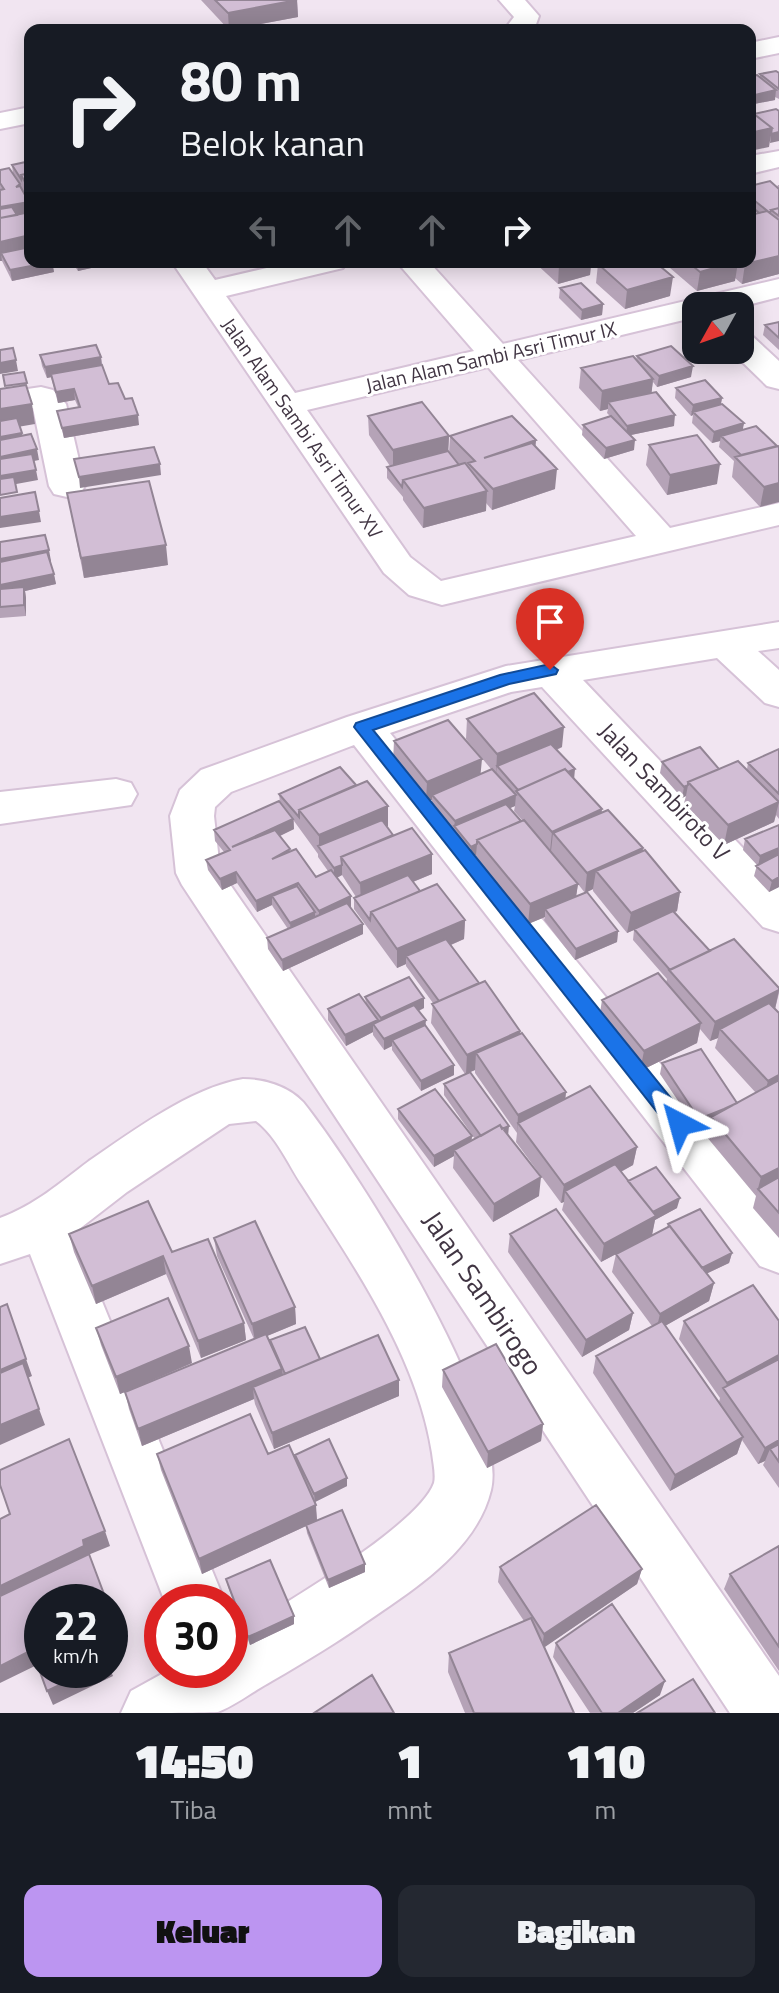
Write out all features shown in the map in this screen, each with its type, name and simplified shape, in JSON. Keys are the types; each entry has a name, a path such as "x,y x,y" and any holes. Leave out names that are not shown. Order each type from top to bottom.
{"street":[{"path":"511,0 527,16 524,24"},
{"path":"756,50 779,45"},
{"path":"0,121 24,116"},
{"path":"756,164 779,159"},
{"name":"Jalan Alam Sambi Asri Timur XV","path":"191,268 397,565 414,583 427,591 442,593 779,514"},
{"path":"207,291 306,268"},
{"path":"417,268 663,543"},
{"path":"754,294 779,288"},
{"name":"Jalan Alam Sambi Asri Timur IX","path":"286,405 682,311"},
{"path":"754,355 779,379"},
{"path":"0,403 41,397 49,404 67,486"},
{"path":"779,635 506,679 362,727 779,1249"},
{"path":"725,643 779,693"},
{"name":"Jalan Sambiroto V","path":"550,670 779,915"},
{"name":"Jalan Sambirogo","path":"362,727 216,781 203,791 195,801 192,816 198,873 767,1713"},
{"path":"0,808 116,794"},
{"path":"187,1584 23,1233 211,1109 228,1102 249,1099 275,1107 294,1130 328,1181 434,1366 456,1426 463,1491 452,1511 384,1574 248,1657"},
{"path":"153,1713 196,1688"}],"building":[{"path":"215,0 297,0 228,13"},
{"path":"779,73 779,89 760,74"},
{"path":"757,75 776,90 756,95"},
{"path":"779,111 779,132 771,134 772,128 756,114"},
{"path":"756,116 772,128 756,132"},
{"path":"24,162 21,179 12,165"},
{"path":"9,168 20,184 16,187 20,186 24,193 24,203 0,207 0,190 4,189 0,183 0,170"},
{"path":"770,181 779,189 779,208 770,213 756,202 756,184"},
{"path":"12,207 17,215 0,218 0,209"},
{"path":"767,211 779,220 779,256 756,261 756,214"},
{"path":"24,213 24,236 0,242 0,218"},
{"path":"24,248 24,267 10,270 1,253"},
{"path":"602,268 662,268 673,277 627,290"},
{"path":"581,283 603,304 582,310 560,288"},
{"path":"779,322 779,338 765,325"},
{"path":"96,345 101,357 45,367 40,355"},
{"path":"671,346 682,356 682,364 693,366 659,376 637,356"},
{"path":"13,348 16,360 0,363 0,350"},
{"path":"633,356 653,379 602,391 581,368"},
{"path":"102,365 109,384 118,383 125,399 132,398 138,415 62,428 57,411 80,407 74,389 56,392 51,374"},
{"path":"24,372 27,383 5,386 3,375"},
{"path":"705,380 722,398 693,405 676,388"},
{"path":"26,385 32,404 0,409 0,389"},
{"path":"656,392 675,415 627,426 608,402"},
{"path":"422,402 449,436 393,450 368,416"},
{"path":"722,404 744,423 714,432 693,412"},
{"path":"512,416 536,440 484,458 532,443 557,469 493,489 468,463 475,461 450,436"},
{"path":"611,416 635,440 606,448 583,425"},
{"path":"17,418 22,433 0,437 0,421"},
{"path":"756,426 777,446 741,455 721,436"},
{"path":"31,434 37,449 0,457 0,440"},
{"path":"697,435 720,464 670,475 649,445"},
{"path":"779,446 779,483 764,487 735,457"},
{"path":"154,447 160,464 79,477 74,459"},
{"path":"448,451 459,465 403,480 402,487 387,467"},
{"path":"32,454 36,470 0,476 0,459"},
{"path":"465,463 487,491 424,508 403,480"},
{"path":"14,477 17,492 0,495 0,479"},
{"path":"149,481 166,545 81,558 67,493"},
{"path":"35,492 39,511 0,517 0,498"},
{"path":"45,535 49,550 0,559 0,542"},
{"path":"47,552 54,574 0,585 0,562"},
{"path":"24,587 24,605 0,607 0,589"},
{"path":"534,693 564,727 497,754 467,719"},
{"path":"448,720 482,759 427,782 394,741"},
{"path":"551,744 575,769 568,772 565,769 518,790 497,766"},
{"path":"700,747 719,769 688,782 684,787 662,762"},
{"path":"779,749 779,794 748,763"},
{"path":"738,761 779,802 728,825 688,782"},
{"path":"340,767 356,785 299,810 299,817 279,794"},
{"path":"492,769 516,795 455,821 432,795"},
{"path":"565,769 602,809 552,832 516,791"},
{"path":"367,781 388,806 319,835 299,810"},
{"path":"279,801 293,819 232,847 275,830 290,849 272,859 296,849 316,877 331,870 351,896 319,911 298,883 256,901 236,872 220,879 206,860 230,850 214,830"},
{"path":"506,804 521,821 477,840 477,844 471,847 454,826"},
{"path":"608,810 643,848 587,873 553,833"},
{"path":"382,820 393,835 341,857 342,865 334,868 318,846"},
{"path":"524,820 578,884 530,904 477,840"},
{"path":"779,825 779,848 760,856 745,839"},
{"path":"412,828 432,854 360,883 341,857"},
{"path":"645,850 680,892 631,913 596,871"},
{"path":"779,854 779,877 772,881 756,866"},
{"path":"408,875 420,891 371,912 370,920 354,898"},
{"path":"437,884 465,920 397,949 371,912"},
{"path":"297,886 315,912 290,923 272,896"},
{"path":"587,892 618,931 576,949 545,909"},
{"path":"347,903 363,924 282,960 267,938"},
{"path":"673,911 710,951 670,970 634,929"},
{"path":"446,939 479,983 439,1001 406,956"},
{"path":"734,939 779,990 715,1022 669,970"},
{"path":"658,973 701,1023 644,1051 602,1000"},
{"path":"409,977 424,998 381,1018 365,997"},
{"path":"485,981 520,1031 467,1055 432,1004"},
{"path":"359,994 378,1020 345,1035 328,1009"},
{"path":"769,1003 779,1013 779,1075 768,1081 720,1029"},
{"path":"414,1005 426,1020 384,1039 373,1024"},
{"path":"425,1025 454,1065 421,1081 392,1040"},
{"path":"522,1033 566,1092 518,1115 476,1053"},
{"path":"701,1049 737,1103 699,1119 662,1063"},
{"path":"470,1072 509,1126 502,1129 500,1125 481,1136 444,1084"},
{"path":"779,1080 779,1168 761,1177 711,1117"},
{"path":"590,1086 637,1147 564,1185 518,1123"},
{"path":"435,1089 472,1136 434,1156 398,1109"},
{"path":"500,1125 541,1177 494,1204 454,1150"},
{"path":"615,1164 656,1216 604,1244 565,1191"},
{"path":"656,1167 680,1198 653,1212 628,1181"},
{"path":"779,1177 779,1213 758,1189"},
{"path":"148,1201 172,1252 208,1239 244,1323 198,1341 163,1256 92,1286 69,1234"},
{"path":"556,1209 633,1313 586,1340 510,1234"},
{"path":"700,1209 732,1253 702,1268 668,1224"},
{"path":"255,1221 295,1307 252,1324 214,1238"},
{"path":"670,1226 714,1283 660,1314 616,1254"},
{"path":"753,1285 779,1321 779,1355 727,1383 684,1321"},
{"path":"168,1298 189,1346 116,1377 96,1328"},
{"path":"7,1304 26,1359 0,1370 0,1307"},
{"path":"662,1321 743,1437 675,1475 596,1356"},
{"path":"305,1327 320,1359 285,1374 270,1340"},
{"path":"266,1334 282,1369 138,1429 125,1392"},
{"path":"378,1335 399,1380 272,1433 253,1387"},
{"path":"496,1344 543,1424 488,1452 443,1370"},
{"path":"779,1359 779,1440 765,1448 723,1388"},
{"path":"23,1363 39,1409 0,1425 0,1373"},
{"path":"250,1414 268,1454 289,1445 316,1505 199,1559 157,1454"},
{"path":"69,1439 105,1531 83,1540 84,1546 0,1586 0,1519 10,1514 0,1485 0,1470"},
{"path":"329,1439 347,1478 314,1494 295,1455"},
{"path":"779,1444 779,1462 770,1449"},
{"path":"596,1505 642,1569 544,1634 500,1567"},
{"path":"342,1510 365,1564 328,1580 306,1525"},
{"path":"779,1546 779,1647 730,1574"},
{"path":"89,1554 100,1584 25,1584"},
{"path":"270,1560 294,1616 248,1637 248,1584 228,1584 226,1579"},
{"path":"24,1585 24,1654 0,1666 0,1596"},
{"path":"612,1604 665,1681 618,1713 602,1713 556,1643"},
{"path":"531,1618 574,1713 474,1713 449,1653"},
{"path":"372,1675 394,1713 314,1713"},
{"path":"693,1679 715,1713 637,1713"}],"route":[{"path":"550,670 506,679 362,727 680,1124"}]}
